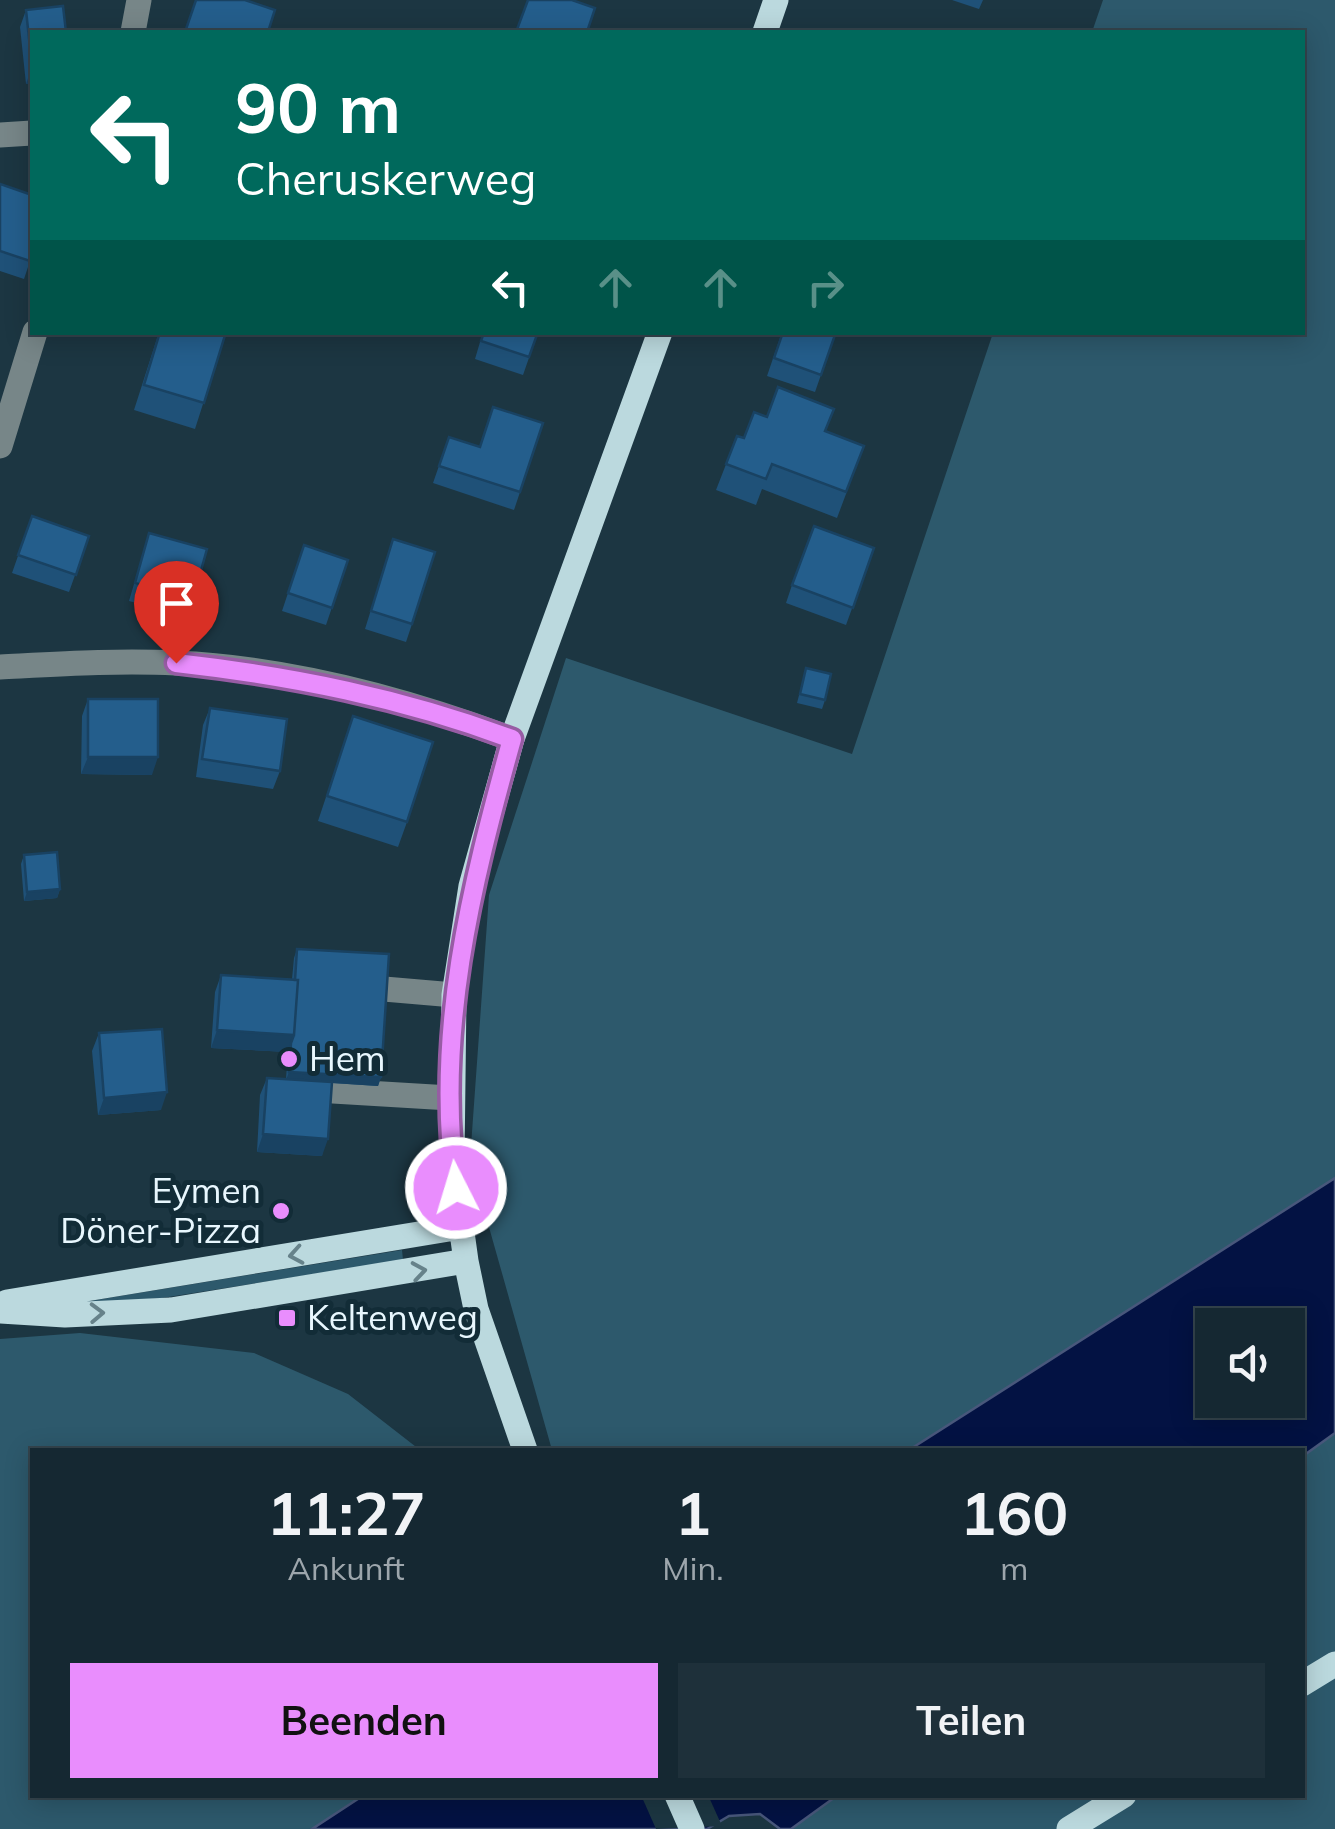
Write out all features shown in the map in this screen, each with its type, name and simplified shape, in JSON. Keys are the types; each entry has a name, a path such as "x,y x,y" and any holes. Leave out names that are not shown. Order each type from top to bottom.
{"main road":[{"path":"766,30 776,0"},
{"path":"524,1448 476,1308 466,1261 450,1098 454,995 471,886 512,739 659,335"},
{"path":"0,1303 461,1227"},
{"path":"0,1311 65,1314 170,1310 466,1261"},
{"path":"1305,1682 1335,1664"},
{"path":"678,1798 692,1829"},
{"path":"1069,1829 1119,1798"}],"street":[{"path":"133,30 139,0"},
{"path":"0,135 30,133"},
{"path":"0,446 35,335"},
{"path":"0,668 176,663 268,673 361,691 512,739"},
{"path":"384,989 454,995"},
{"path":"333,1083 333,1091 450,1098"}],"shaded area":[{"path":"1103,0 1335,0 1335,1178 912,1448 551,1448 470,1160 489,895 566,658 852,754 992,335 1305,335 1305,30 1093,30"},
{"path":"1335,1178 1335,1433 1305,1455 1305,1448 912,1448"},
{"path":"402,1250 403,1260 162,1298 59,1306"},
{"path":"80,1333 254,1353 348,1394 417,1448 30,1448 30,1798 360,1798 313,1829 0,1829 0,1339"},
{"path":"1335,1433 1335,1829 791,1829 834,1798 1305,1798 1305,1455"},
{"path":"359,1798 834,1798 791,1829 780,1829 760,1814 729,1816 707,1829 312,1829"}],"pier":[{"path":"642,1798 709,1798 722,1826 656,1829"}],"building":[{"path":"196,0 245,0 275,10 269,30 186,30"},
{"path":"528,0 572,0 595,8 588,30 517,30"},
{"path":"63,6 66,30 30,30 30,48 26,10"},
{"path":"0,184 30,194 30,261 0,251"},
{"path":"159,335 225,335 204,403 144,385"},
{"path":"483,335 537,335 529,357 481,341"},
{"path":"782,335 835,335 821,375 774,358"},
{"path":"778,387 834,409 825,431 864,446 846,492 772,464 766,479 726,464 737,436 744,438 754,412 767,417"},
{"path":"493,407 543,423 520,492 439,466 449,437 480,447"},
{"path":"32,516 89,536 76,575 18,555"},
{"path":"814,526 874,548 853,608 792,585"},
{"path":"149,533 207,549 193,599 135,583"},
{"path":"393,539 435,552 412,624 371,611"},
{"path":"304,545 348,560 332,608 288,593"},
{"path":"806,668 831,674 825,700 800,694"},
{"path":"88,699 158,699 158,757 88,757"},
{"path":"210,708 287,719 280,771 202,759"},
{"path":"353,716 433,742 407,822 327,796"},
{"path":"57,852 60,889 27,892 24,855"},
{"path":"297,949 389,954 381,1077 289,1072 298,980"},
{"path":"221,975 298,980 294,1035 217,1030"},
{"path":"162,1029 167,1092 104,1098 99,1033"},
{"path":"267,1078 332,1082 328,1139 263,1134"}],"place":[{"name":"Hem","path":"289,1059"},
{"name":"Eymen Döner-Pizza","path":"281,1211"},
{"name":"Keltenweg","path":"287,1318"}],"route":[{"path":"176,663 268,673 361,691 512,739 471,886 454,995 450,1098 456,1188"}]}
